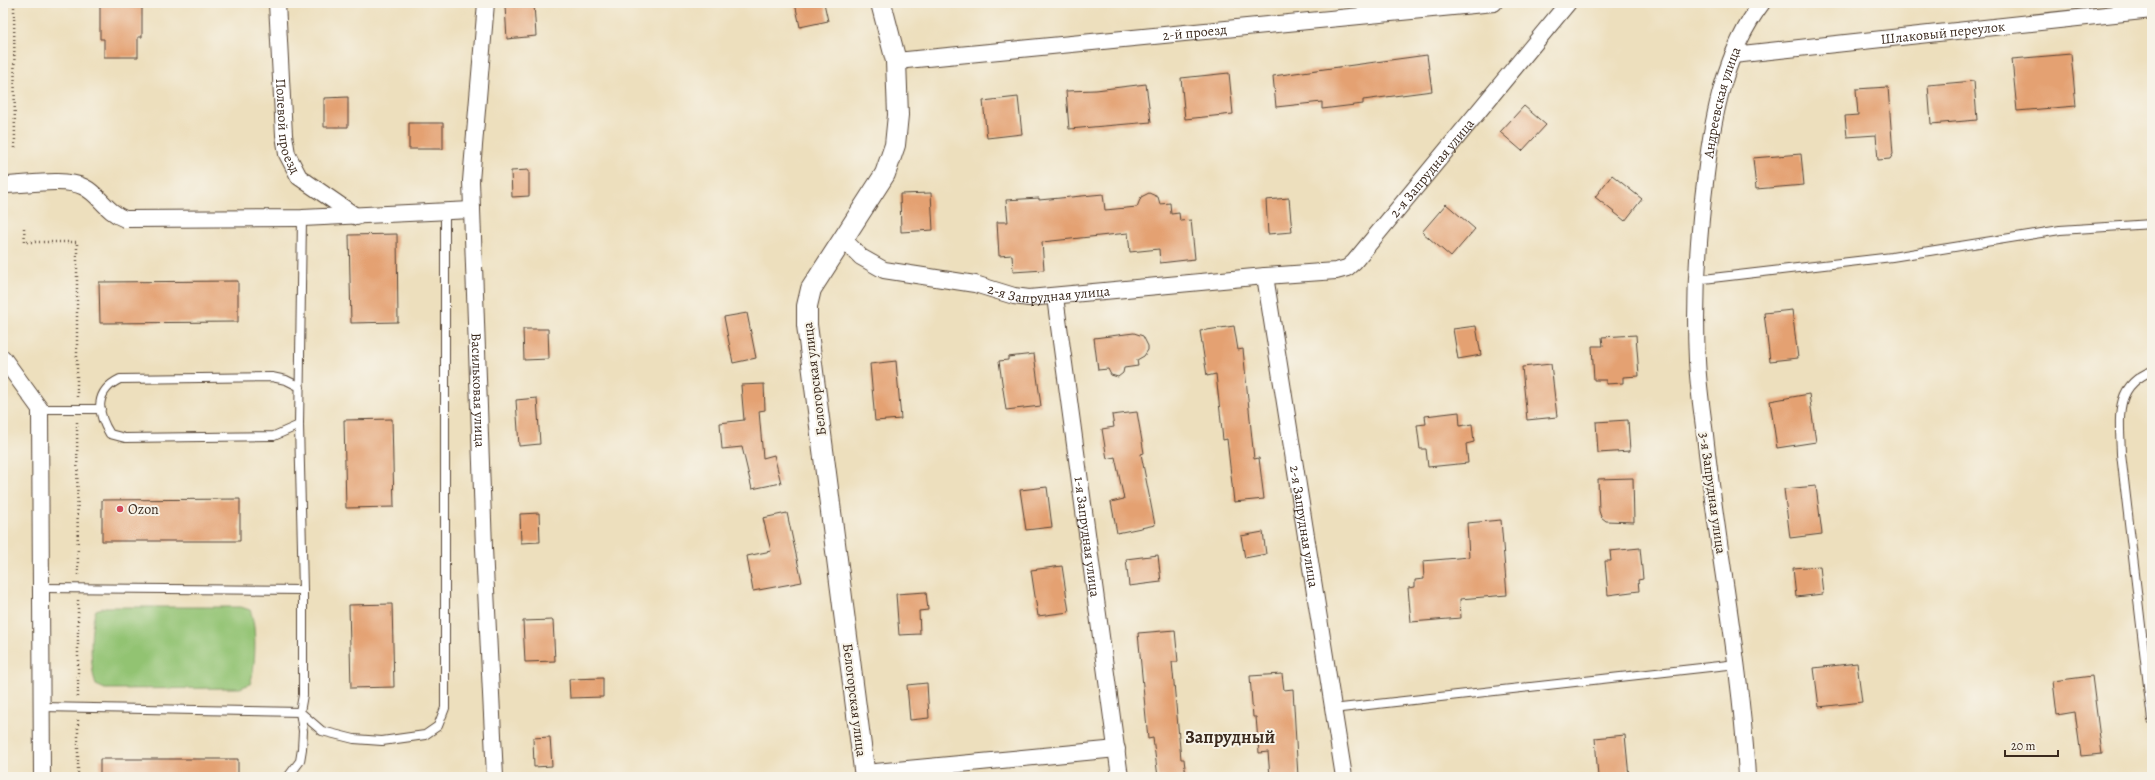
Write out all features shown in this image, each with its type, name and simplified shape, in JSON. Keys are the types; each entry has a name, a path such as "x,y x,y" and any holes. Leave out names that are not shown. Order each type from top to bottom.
{"street":[{"name":"Полевой проезд","path":"277,3 284,135 287,154 299,177 357,217"},
{"name":"Васильковая улица","path":"486,3 471,181 484,548 495,777"},
{"name":"Белогорская улица","path":"865,775 807,325 807,306 811,289 844,240 885,174 895,145 898,114 896,61 881,3"},
{"name":"2-й проезд","path":"896,61 1494,3"},
{"name":"2-я Запрудная улица","path":"844,240 861,257 884,270 975,284 1014,296 1029,298 1055,297 1265,276 1336,271 1347,268 1354,262 1568,3"},
{"name":"Андреевская улица","path":"1702,208 1713,126 1720,93 1733,55 1762,3"},
{"name":"Шлаковый переулок","path":"1733,55 2152,10"},
{"path":"3,185 62,183 83,186 93,193 113,214 125,219 357,217 472,210"},
{"name":"3-я Запрудная улица","path":"1702,208 1696,280 1697,362 1706,444 1745,730 1747,777"},
{"name":"2-я Запрудная улица","path":"1265,276 1332,709 1344,777"},
{"name":"1-я Запрудная улица","path":"1055,297 1120,777"},
{"path":"3,358 40,409 42,777"},
{"path":"865,775 1117,749"}],"lane":[{"path":"42,707 300,712 322,731 354,740 382,741 425,735 438,726 445,708 445,212"},
{"path":"288,777 300,761 302,748 300,712 304,696 304,590 299,425 302,218"},
{"path":"1696,280 1892,257 2060,230 2152,224"},
{"path":"2152,371 2142,375 2130,384 2124,394 2120,413 2121,454 2152,720"},
{"path":"299,425 274,436 125,438 110,434 102,422 101,409 103,392 110,384 120,379 272,377 286,380 300,387"},
{"path":"40,409 101,409"},
{"path":"41,588 304,590"},
{"path":"1332,709 1737,664"}],"path":[{"path":"14,3 15,149"},
{"path":"24,228 25,242 76,242 78,777"}],"green space":[{"path":"105,607 241,607 250,610 254,626 255,647 254,668 250,684 240,688 105,689 96,685 92,669 92,626 96,610"}],"building":[{"path":"100,3 142,3 142,37 138,37 138,57 104,57 104,39 100,39"},
{"path":"795,3 824,3 828,21 800,27"},
{"path":"534,4 536,36 507,39 505,6"},
{"path":"2071,54 2076,106 2017,111 2012,59"},
{"path":"1427,55 1432,91 1363,100 1363,104 1322,109 1322,102 1276,107 1273,76"},
{"path":"1229,73 1233,114 1185,119 1181,78"},
{"path":"1974,81 1977,120 1931,124 1928,85"},
{"path":"1146,84 1151,122 1069,129 1066,91 1096,90"},
{"path":"1888,87 1893,154 1890,159 1878,160 1876,135 1847,137 1845,116 1858,115 1856,89"},
{"path":"348,97 348,127 324,127 324,98"},
{"path":"1018,97 1022,134 987,138 983,101"},
{"path":"1524,106 1546,125 1522,151 1500,132"},
{"path":"409,123 443,123 443,149 409,149"},
{"path":"1801,154 1804,185 1756,189 1753,158"},
{"path":"529,170 529,196 512,197 511,171"},
{"path":"1612,175 1642,199 1625,221 1595,197"},
{"path":"931,193 933,230 901,232 900,194"},
{"path":"1149,193 1158,197 1160,204 1170,203 1171,214 1179,213 1180,221 1191,220 1195,259 1160,263 1159,249 1130,252 1128,233 1042,242 1044,270 1013,272 1012,255 999,256 997,222 1008,222 1006,200 1039,198 1039,200 1103,194 1105,210 1137,207 1141,197"},
{"path":"1289,198 1292,232 1268,234 1266,200"},
{"path":"1446,204 1475,229 1451,257 1422,232"},
{"path":"397,234 398,322 351,323 349,235"},
{"path":"238,281 238,322 100,323 99,282"},
{"path":"1792,310 1798,358 1770,361 1764,313"},
{"path":"747,313 756,358 733,363 724,317"},
{"path":"1234,326 1238,350 1243,349 1254,459 1259,458 1264,499 1234,502 1227,439 1223,440 1216,374 1207,376 1200,331"},
{"path":"1476,326 1481,355 1458,359 1453,329"},
{"path":"523,329 548,329 549,359 524,360"},
{"path":"1134,333 1143,336 1148,346 1148,350 1144,356 1137,360 1138,366 1124,368 1123,373 1118,377 1111,375 1108,369 1098,370 1094,338"},
{"path":"1636,335 1639,376 1623,377 1623,383 1606,384 1606,380 1594,380 1592,346 1603,346 1602,337"},
{"path":"1034,354 1041,406 1006,410 999,361 1008,360 1008,357"},
{"path":"896,361 901,419 875,421 870,364"},
{"path":"1551,364 1557,417 1527,420 1522,367"},
{"path":"764,384 765,410 759,411 763,458 774,455 781,483 752,489 742,447 722,449 720,423 744,420 741,385"},
{"path":"1809,394 1816,442 1777,448 1770,401"},
{"path":"537,398 540,444 519,446 516,400"},
{"path":"1137,412 1144,453 1141,454 1155,525 1117,533 1111,502 1124,499 1115,457 1107,459 1102,429 1114,427 1112,415"},
{"path":"1459,412 1460,426 1472,424 1474,442 1466,444 1468,463 1428,467 1426,449 1420,449 1417,425 1426,424 1425,416"},
{"path":"392,419 394,507 346,508 344,420"},
{"path":"1628,420 1630,451 1598,453 1596,422"},
{"path":"1633,478 1634,522 1606,521 1601,517 1599,511 1598,479"},
{"path":"1816,486 1822,534 1790,538 1784,489"},
{"path":"1047,487 1052,527 1026,530 1020,490"},
{"path":"240,499 240,541 102,541 102,500"},
{"path":"539,513 540,542 521,543 520,514"},
{"path":"787,513 802,582 753,591 747,556 771,551 763,518"},
{"path":"1501,520 1507,595 1460,599 1461,618 1411,622 1408,588 1415,587 1415,580 1424,579 1423,561 1469,557 1467,523"},
{"path":"1263,532 1266,554 1245,558 1241,536"},
{"path":"1640,548 1643,579 1638,580 1639,591 1608,595 1605,561 1611,561 1610,551"},
{"path":"1158,555 1161,582 1129,586 1126,559"},
{"path":"1062,566 1069,612 1038,616 1031,570"},
{"path":"1820,566 1823,594 1796,597 1793,568"},
{"path":"926,592 928,610 919,611 920,634 899,635 896,594"},
{"path":"392,604 394,687 351,688 349,605"},
{"path":"553,620 555,661 525,662 523,621"},
{"path":"1175,630 1178,662 1172,662 1181,759 1184,759 1186,777 1158,777 1153,738 1148,739 1138,633"},
{"path":"1857,663 1862,702 1819,707 1814,668"},
{"path":"1282,674 1284,690 1293,689 1298,777 1270,777 1268,752 1259,753 1256,717 1253,717 1250,676"},
{"path":"2092,676 2102,754 2081,756 2075,712 2057,715 2053,681"},
{"path":"603,678 603,697 570,698 569,679"},
{"path":"927,683 929,718 910,720 907,685"},
{"path":"1625,735 1629,777 1598,777 1595,738"},
{"path":"550,737 552,766 534,767 533,738"},
{"path":"100,759 238,759 238,777 100,777"}],"place":[{"name":"Ozon","path":"120,509"}],"district":[{"name":"Запрудный","path":"1230,737"}]}
